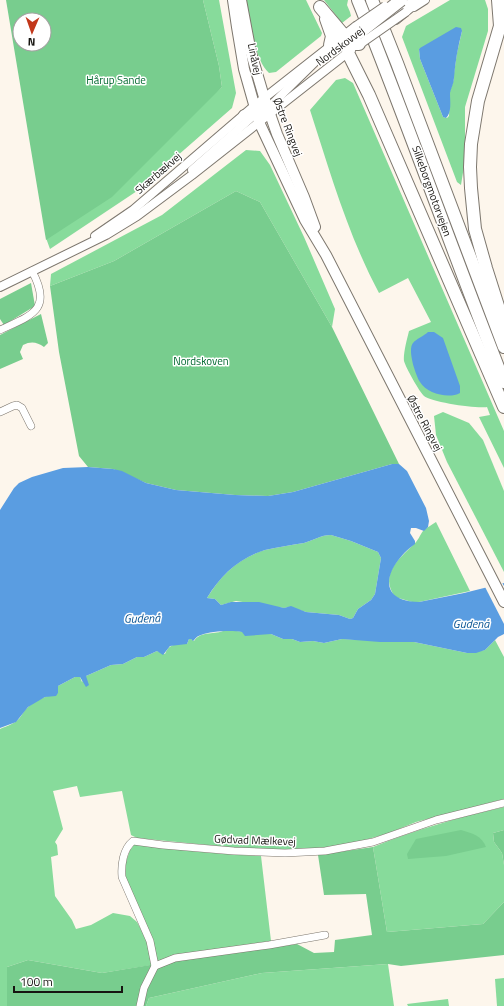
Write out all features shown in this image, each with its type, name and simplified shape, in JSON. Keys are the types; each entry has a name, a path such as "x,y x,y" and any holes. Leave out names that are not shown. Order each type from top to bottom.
{"highway":[{"name":"Silkeborgmotorvejen","path":"358,0 386,69 473,305 504,382"},
{"name":"Silkeborgmotorvejen","path":"372,0 398,63 504,347"},
{"path":"354,39 417,0"},
{"path":"498,1 500,26 478,101 471,144 470,167 476,229 486,268 504,326"},
{"path":"319,4 354,39 369,95 504,407"},
{"path":"319,4 330,28 332,36 330,45"},
{"path":"384,27 404,7"}],"main road":[{"path":"233,0 249,68 262,110 244,114"},
{"name":"Linåvej","path":"241,0 262,110"},
{"name":"Østre Ringvej","path":"262,110 277,134 304,197 326,255"},
{"name":"Østre Ringvej","path":"262,110 306,220 326,255 504,602"}],"street":[{"name":"Nordskovvej","path":"262,110 354,39 394,0"},
{"path":"404,7 425,0"},
{"name":"Nordskovvej","path":"262,110 309,69 330,45 354,39 384,27"},
{"name":"Skærbækvej","path":"0,287 106,235 138,216 174,189 200,162 262,110"},
{"name":"Skærbækvej","path":"72,251 133,210 244,114"},
{"path":"0,330 23,319 35,311 41,303 40,290 32,271"},
{"path":"0,412 17,405 22,408 31,426"},
{"name":"Gødvad Mælkevej","path":"155,966 150,941 122,877 121,869 123,858 128,846 133,841 228,851 285,853 325,851 372,842 436,820 504,803"},
{"path":"140,1006 144,988 155,966 175,958 269,945 325,935"}],"green space":[{"name":"Hårup Sande","path":"6,0 203,0 219,66 222,87 112,197 46,240 15,52 52,52 52,12 12,12 12,36"},
{"path":"203,0 219,0 236,93 232,108 137,191 50,249 46,238 222,87 219,66"},
{"path":"246,0 306,0 322,33 321,36 276,72 269,73 264,67 256,49"},
{"path":"324,0 348,0 347,5 351,16 342,23"},
{"path":"450,0 485,0 488,9 488,31 465,107 465,160 461,185 457,182 402,37 406,26","holes":["462,31 457,53 454,79 450,91 449,116 447,118 443,117 420,59 419,49"]},
{"path":"345,78 353,83 504,431 504,468 479,417 490,415 487,407 465,406 435,401 424,396 419,389 405,364 405,351 409,331 431,322 408,278 379,293 358,249 332,180 310,110 336,80"},
{"path":"246,150 260,151 270,165 304,237 335,309 332,327 260,202 236,191 114,261 50,286 51,274 162,215"},
{"name":"Nordskoven","path":"236,191 260,202 332,327 399,464 392,464 293,492 268,496 176,490 146,483 113,469 88,467 79,456 59,352 50,286 114,261"},
{"path":"31,283 35,306 4,325 0,319 0,299"},
{"path":"41,314 48,343 44,347 34,343 23,345 20,352 23,359 0,369 0,335"},
{"path":"443,412 469,423 483,440 504,491 504,572 447,462 436,435 434,416"},
{"path":"436,522 470,591 419,602 412,602 395,597 389,581 393,568 402,555 417,541 423,531"},
{"path":"331,535 378,552 381,558 375,594 371,600 358,609 353,618 350,619 339,615 306,612 289,607 284,608 236,601 221,605 215,599 207,598 218,582 231,568 255,553 304,543"},
{"path":"223,631 271,634 283,639 292,639 300,642 313,641 324,643 342,639 414,642 467,653 485,650 495,640 504,657 504,799 416,822 389,833 358,842 315,849 248,849 137,838 131,835 122,791 80,797 77,786 53,791 63,829 55,842 57,845 58,855 51,857 55,896 72,920 76,929 91,925 113,913 130,916 137,922 147,941 152,965 102,973 28,960 7,967 7,1006 0,1006 0,729 17,721 26,709 37,701 58,693 58,686 75,677 80,677 82,682 86,676 111,665 123,664 137,657 144,657 157,651 165,654 171,646 187,644 189,639 194,641 203,634"},
{"path":"504,807 504,830 493,833 494,842 502,853 504,865 504,902 483,924 387,932 373,847 437,824"},
{"path":"461,830 473,834 482,840 486,847 446,856 408,859 407,854 416,839"},
{"path":"504,830 504,865 502,853 494,842 493,833"},
{"path":"138,843 199,852 261,856 271,941 174,955 158,962 145,923 125,876 125,865 130,850"},
{"path":"373,847 387,932 483,924 504,902 504,955 401,966 388,964 262,973 149,998 146,1006 7,1006 7,967 28,960 102,973 180,960 297,944 314,953 334,952 335,940 372,935 366,894 324,895 318,855"},
{"path":"388,964 394,1006 146,1006 149,998 262,973"},
{"path":"504,978 504,1006 497,1006 495,979"},
{"path":"448,999 449,1006 408,1006 407,1004"}],"water":[{"path":"456,27 461,28 462,31 455,66 454,82 450,93 450,110 446,118 443,117 420,59 419,49"},
{"path":"428,332 434,332 443,338 460,386 460,393 450,396 438,394 428,390 418,379 414,369 411,346"},
{"name":"Gudenå","path":"392,464 399,464 407,471 426,508 429,521 428,527 424,531 411,528 410,533 415,541 415,544 405,552 392,570 389,580 390,588 395,595 404,600 419,602 504,583 504,634 498,637 485,650 476,653 467,653 414,642 380,642 342,639 324,643 313,641 300,642 292,639 283,639 271,634 245,636 242,632 238,631 210,633 198,636 193,641 189,639 187,644 170,646 163,655 157,651 144,657 137,657 123,664 111,665 86,676 89,685 86,687 80,677 75,677 58,686 58,693 56,696 45,697 28,707 16,722 0,728 0,510 14,488 19,483 32,477 63,468 88,467 122,471 146,483 176,490 268,496 293,492","holes":["327,535 351,541 378,552 381,558 375,594 371,600 358,609 353,618 350,619 339,615 306,612 291,606 284,608 259,602 231,602 221,605 215,599 207,598 218,582 232,568 256,553 304,543"]}],"pier":[{"path":"501,581 504,586 504,624 484,585"}]}
